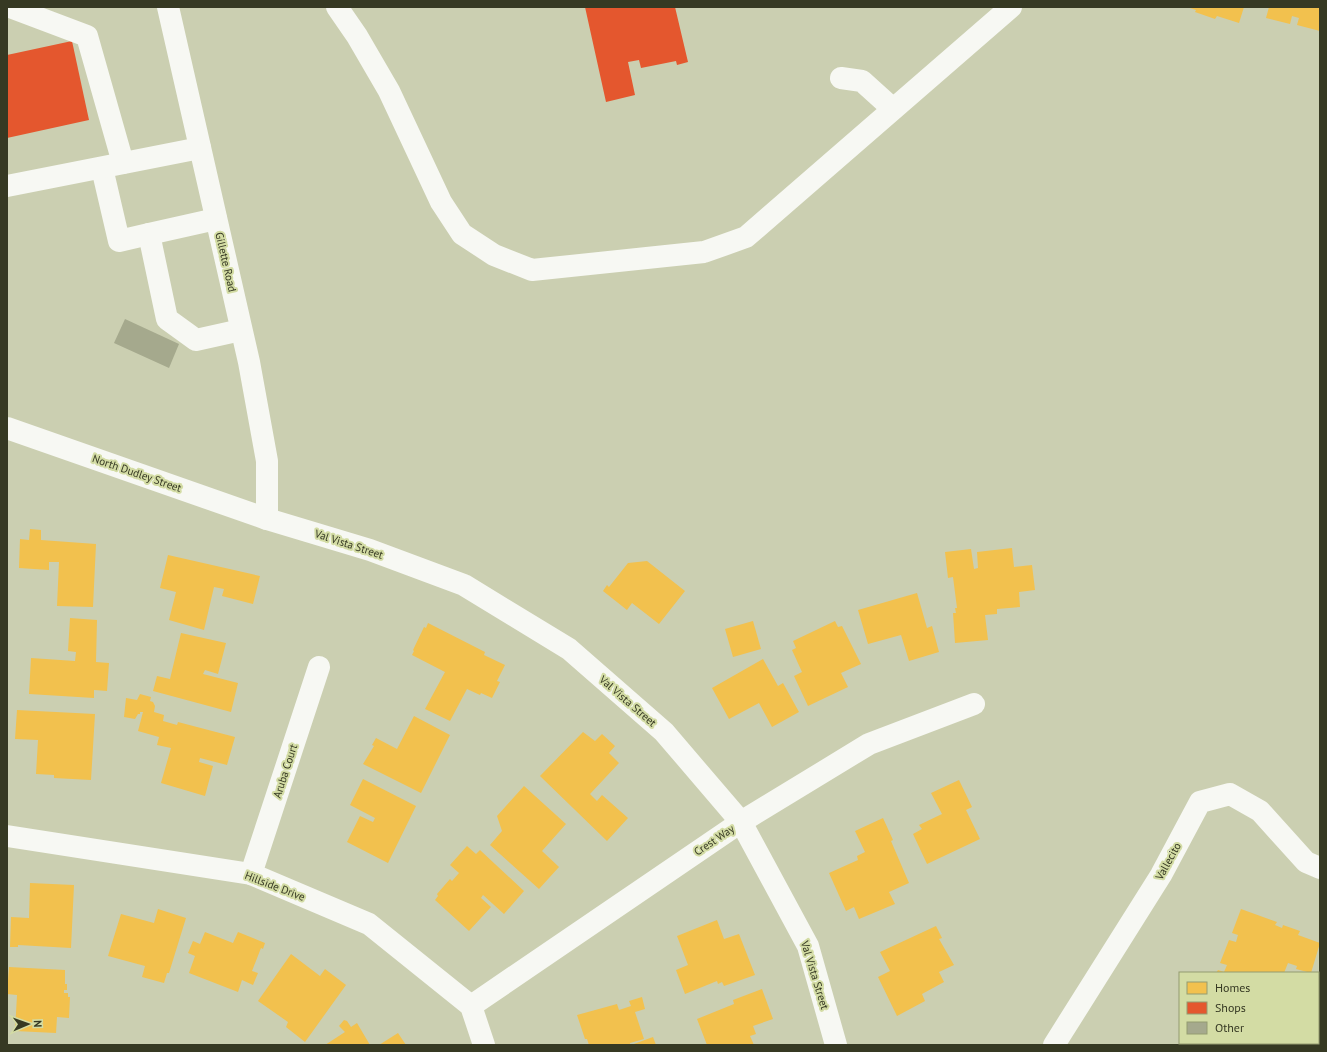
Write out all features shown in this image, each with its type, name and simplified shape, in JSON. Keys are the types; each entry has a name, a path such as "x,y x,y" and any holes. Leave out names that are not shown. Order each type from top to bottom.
{"street":[{"path":"10,7 87,36 112,166 119,240 216,219"},
{"name":"Gillette Road","path":"168,7 241,330 267,461 267,519"},
{"path":"337,7 357,36 389,91 441,202 462,234 494,255 532,270 704,252 746,237 1011,7"},
{"path":"842,78 862,81 893,109"},
{"path":"7,186 200,148"},
{"path":"149,234 167,320 196,340 241,330"},
{"name":"North Dudley Street","path":"7,428 267,519"},
{"name":"Val Vista Street","path":"267,519 370,550 464,585 569,649 664,732 740,822 808,946 836,1045"},
{"name":"Aruba Court","path":"251,874 319,667"},
{"name":"Crest Way","path":"471,1006 740,822 869,744 974,704"},
{"name":"Vallecito","path":"1054,1045 1161,875 1200,802 1230,794 1260,811 1306,862 1320,868"},
{"name":"Hillside Drive","path":"7,836 251,874 369,924 471,1006"},
{"path":"471,1006 484,1045"}],"building: Homes":[{"path":"1187,7 1244,7 1239,23 1217,16 1215,19 1195,12 1196,10"},
{"path":"1269,7 1320,7 1320,31 1297,25 1299,18 1292,16 1290,24 1266,18"},
{"path":"30,529 41,530 41,540 96,544 93,607 57,606 59,562 49,562 49,570 19,568 20,539 29,540"},
{"path":"1012,548 1014,567 1032,565 1035,590 1019,592 1020,607 997,609 997,614 985,615 988,640 955,643 953,613 956,613 955,608 957,608 953,577 948,578 945,552 971,549 974,569 978,568 977,552"},
{"path":"168,555 260,576 253,604 222,596 224,589 214,587 204,630 169,620 176,592 160,588"},
{"path":"647,561 685,591 659,624 632,603 627,610 603,591 607,585 609,587 628,563"},
{"path":"917,593 927,628 932,626 939,652 909,661 901,635 868,644 858,610"},
{"path":"70,618 97,620 96,662 109,663 107,691 94,690 94,698 29,694 31,658 75,661 76,652 68,651"},
{"path":"753,621 761,649 733,657 725,629"},
{"path":"835,621 838,627 842,626 861,664 841,673 848,687 808,706 794,676 802,672 792,650 796,648 793,641"},
{"path":"428,623 485,652 484,655 505,665 497,681 500,682 492,698 481,693 480,695 467,689 450,721 425,709 445,672 412,655 424,627 426,628"},
{"path":"181,633 226,643 218,674 205,670 203,674 238,683 231,712 153,691 157,676 170,679"},
{"path":"763,659 778,686 783,683 799,712 772,727 759,703 729,719 712,688"},
{"path":"140,694 151,697 150,701 153,702 155,706 154,712 164,715 163,721 177,725 178,722 235,737 227,765 200,758 199,762 213,766 205,796 161,783 171,748 157,745 159,737 138,731 143,712 140,712 135,719 124,717 126,698 137,700"},
{"path":"17,710 95,714 91,780 54,778 54,775 36,774 38,740 15,739"},
{"path":"414,716 450,735 421,793 363,764 374,746 372,745 376,738 397,749"},
{"path":"583,732 595,741 602,734 615,746 609,753 619,763 590,794 597,801 602,795 628,818 607,841 540,776"},
{"path":"363,779 416,806 388,863 347,842 360,816 373,822 375,818 350,805"},
{"path":"959,780 972,807 966,810 980,839 927,864 913,834 922,829 919,825 942,814 931,793"},
{"path":"524,786 566,824 542,851 559,867 539,889 490,845 502,831 497,816"},
{"path":"883,818 909,883 889,892 895,904 859,919 854,907 846,911 829,873 858,860 857,856 865,852 855,831"},
{"path":"467,846 476,854 480,850 524,891 504,914 483,895 481,898 491,907 469,931 435,900 438,896 437,894 450,879 452,881 459,873 450,865"},
{"path":"30,883 74,885 71,948 18,945 18,947 10,947 11,917 29,918"},
{"path":"158,909 186,918 169,973 167,973 164,983 142,977 145,966 108,956 121,914 154,923"},
{"path":"1241,909 1277,922 1275,925 1282,928 1283,925 1300,931 1298,935 1320,943 1311,972 1296,969 1297,966 1288,963 1284,972 1224,972 1227,965 1220,963 1229,940 1236,942 1238,935 1232,933"},
{"path":"717,920 724,939 739,934 755,975 724,986 722,982 718,984 717,981 685,994 676,970 688,965 677,936"},
{"path":"936,926 942,938 939,939 954,965 939,972 944,982 922,994 925,1001 897,1016 878,977 890,971 880,952"},
{"path":"205,932 233,943 238,932 265,943 263,949 261,948 252,971 258,973 253,985 242,980 238,992 189,973 195,956 188,953 193,941 200,944"},
{"path":"291,954 320,976 325,969 346,985 305,1042 286,1027 288,1022 258,1001"},
{"path":"9,967 65,970 65,984 67,984 67,990 64,990 64,993 68,993 68,997 70,997 69,1018 57,1017 56,1033 15,1031 17,995 7,994"},
{"path":"762,989 773,1019 753,1026 756,1034 750,1036 754,1045 707,1045 697,1019 734,1004 733,1000"},
{"path":"642,997 645,1009 635,1012 644,1039 630,1043 630,1045 589,1045 587,1039 585,1039 577,1015 617,1004 619,1010 631,1006 629,1001"},
{"path":"344,1020 347,1021 351,1027 357,1023 370,1045 325,1045 345,1032 339,1026"},
{"path":"398,1033 406,1045 379,1045"},
{"path":"653,1037 656,1045 631,1045"}],"building: Shops":[{"path":"585,7 675,7 688,62 677,65 676,61 641,68 639,60 628,62 635,95 606,102"},
{"path":"72,41 89,120 7,138 7,55"}],"building: Other":[{"path":"125,319 179,344 169,368 114,343"}]}
